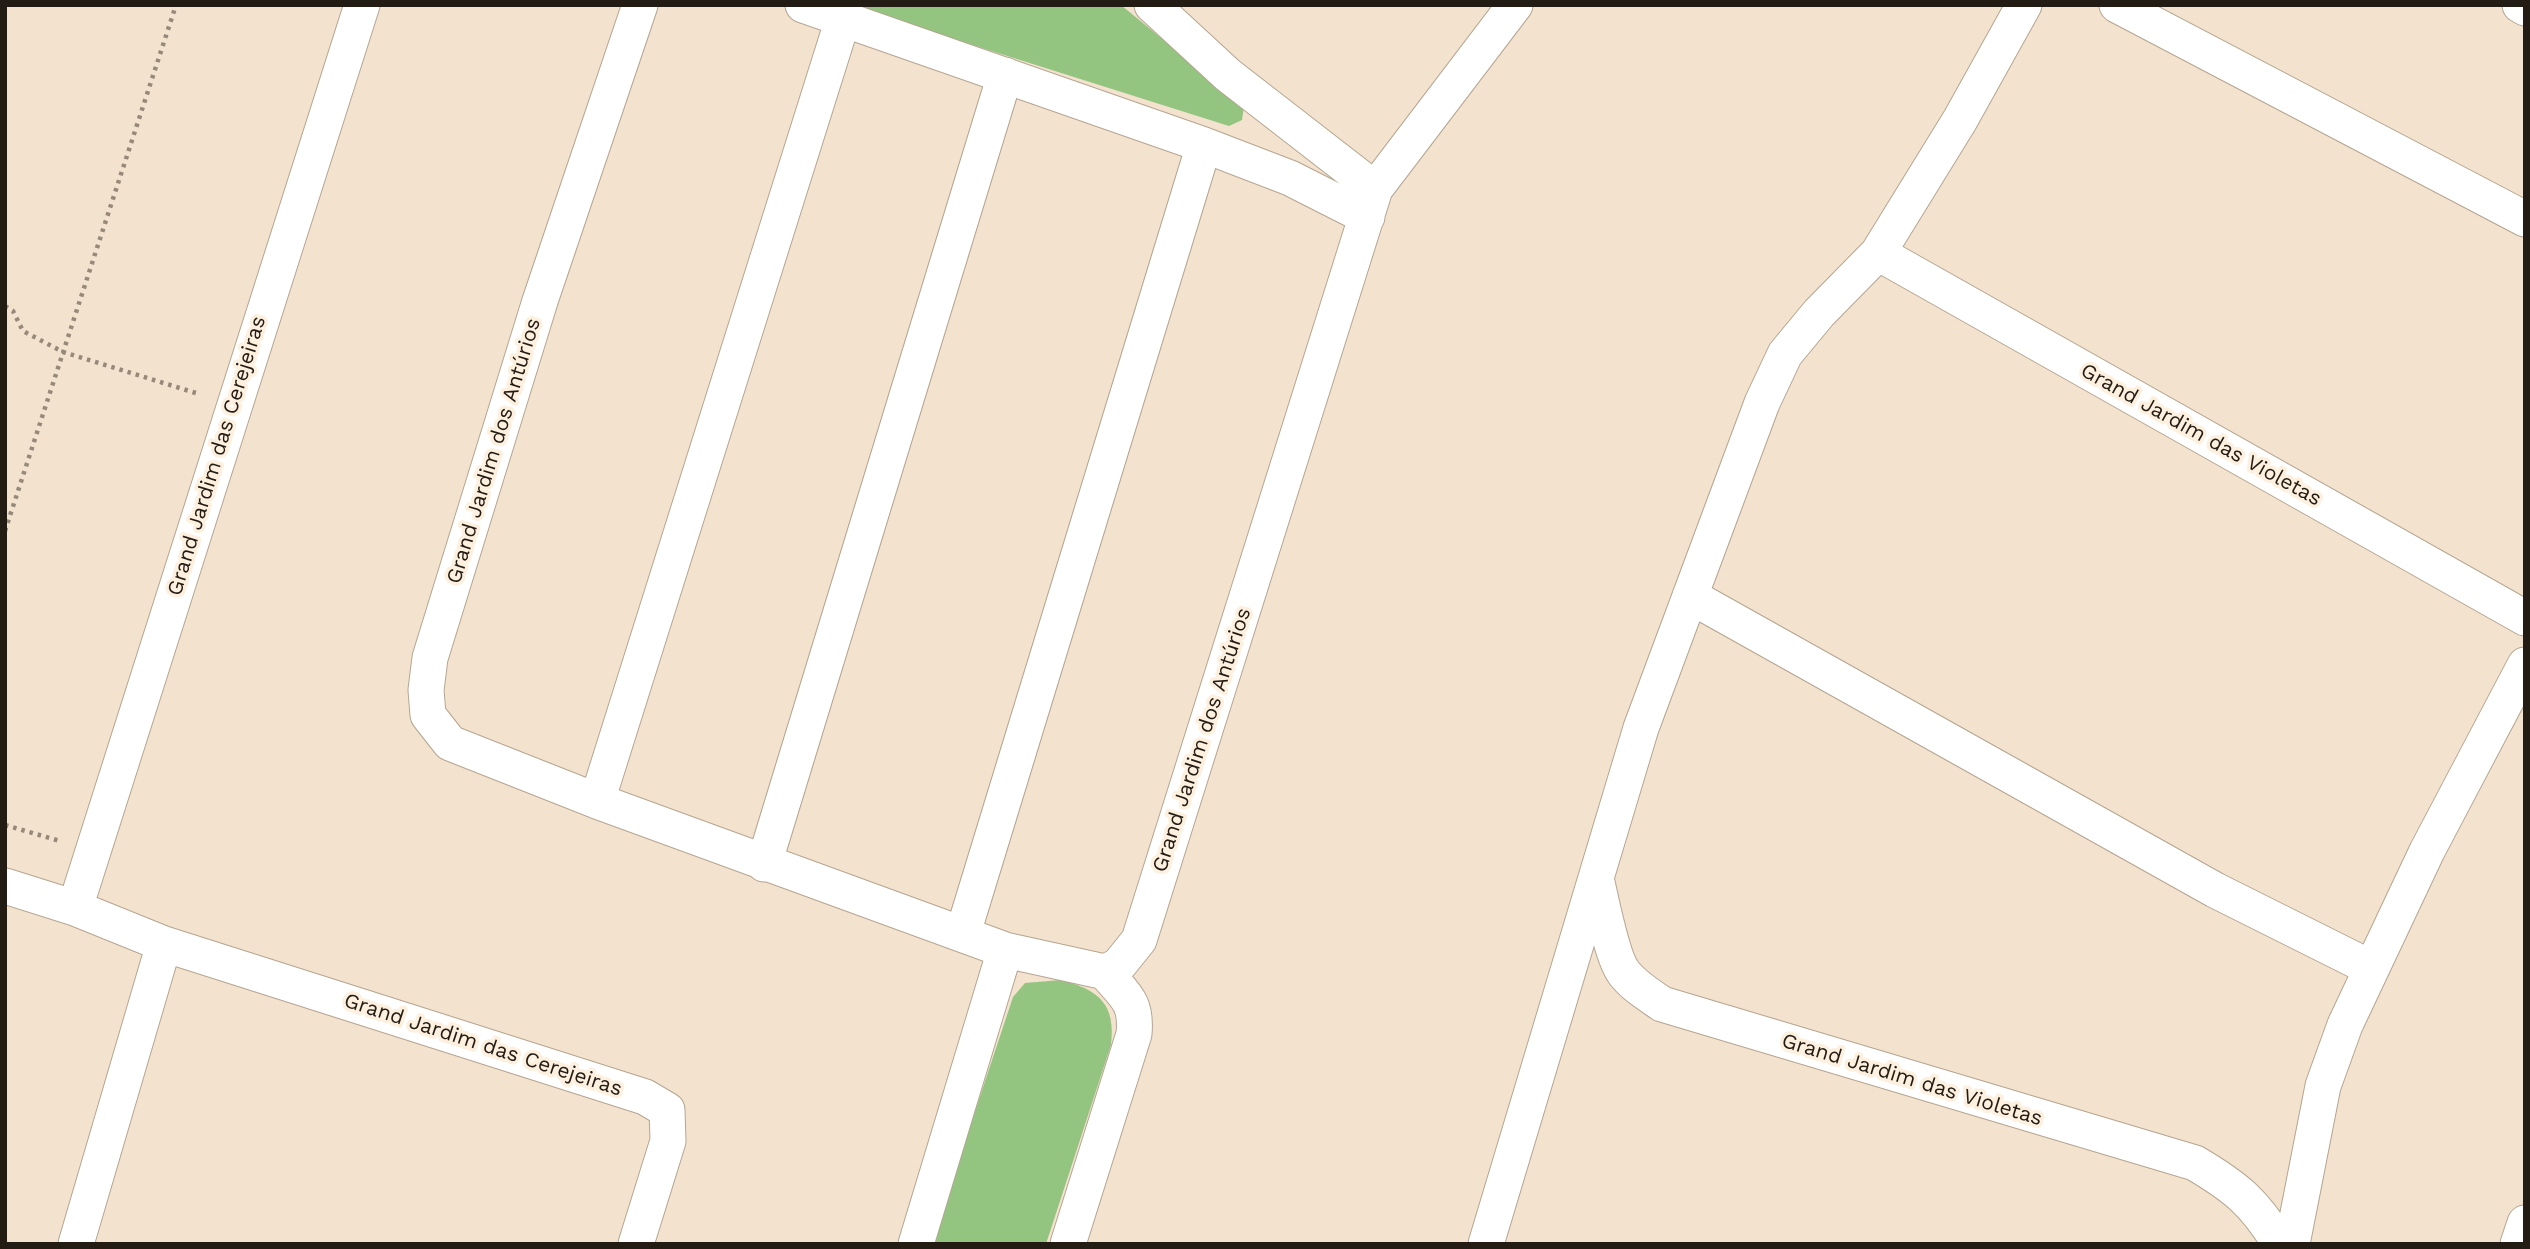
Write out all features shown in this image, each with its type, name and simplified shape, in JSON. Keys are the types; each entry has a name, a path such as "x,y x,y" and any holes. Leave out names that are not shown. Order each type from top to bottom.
{"street":[{"name":"Grand Jardim das Cerejeiras","path":"75,908 362,5"},
{"name":"Grand Jardim dos Antúrios","path":"640,5 540,301 430,658 426,690 428,715 450,743 597,801 1005,950 1105,972 1118,966 1139,940 1371,203 1515,5"},
{"path":"803,5 1204,145 1290,178 1371,203"},
{"path":"1152,5 1371,203"},
{"path":"1486,1244 1641,728 1762,403 1785,354 1819,313 1878,253 1960,120 2024,5"},
{"path":"2117,5 2525,219"},
{"path":"597,801 843,19"},
{"path":"764,864 1005,75"},
{"path":"963,933 1204,145"},
{"name":"Grand Jardim das Violetas","path":"1878,253 2525,618"},
{"path":"1689,596 2215,890 2371,968"},
{"path":"2292,1244 2323,1086 2345,1025 2427,851 2525,665"},
{"name":"Grand Jardim das Violetas","path":"1595,875 1609,935 1622,971 1640,989 1662,1004 2195,1163 2233,1186 2263,1216 2280,1244"},
{"name":"Grand Jardim das Cerejeiras","path":"5,886 75,908 164,944 645,1097 667,1110 670,1122 668,1141 636,1244"},
{"path":"76,1244 164,944"},
{"path":"916,1244 1005,950"},
{"path":"1068,1244 1134,1034 1135,1016 1130,1002 1105,972"},
{"path":"2518,1244 2525,1223"}],"path":[{"path":"5,531 176,5"},
{"path":"5,306 13,311 23,331 63,352 234,404"},
{"path":"5,825 67,843"}],"green space":[{"path":"846,5 1121,5 1244,106 1242,120 1229,126"},
{"path":"1061,980 1086,989 1102,1001 1111,1019 1112,1031 1111,1045 1046,1244 931,1244 1013,997 1025,983"}]}
